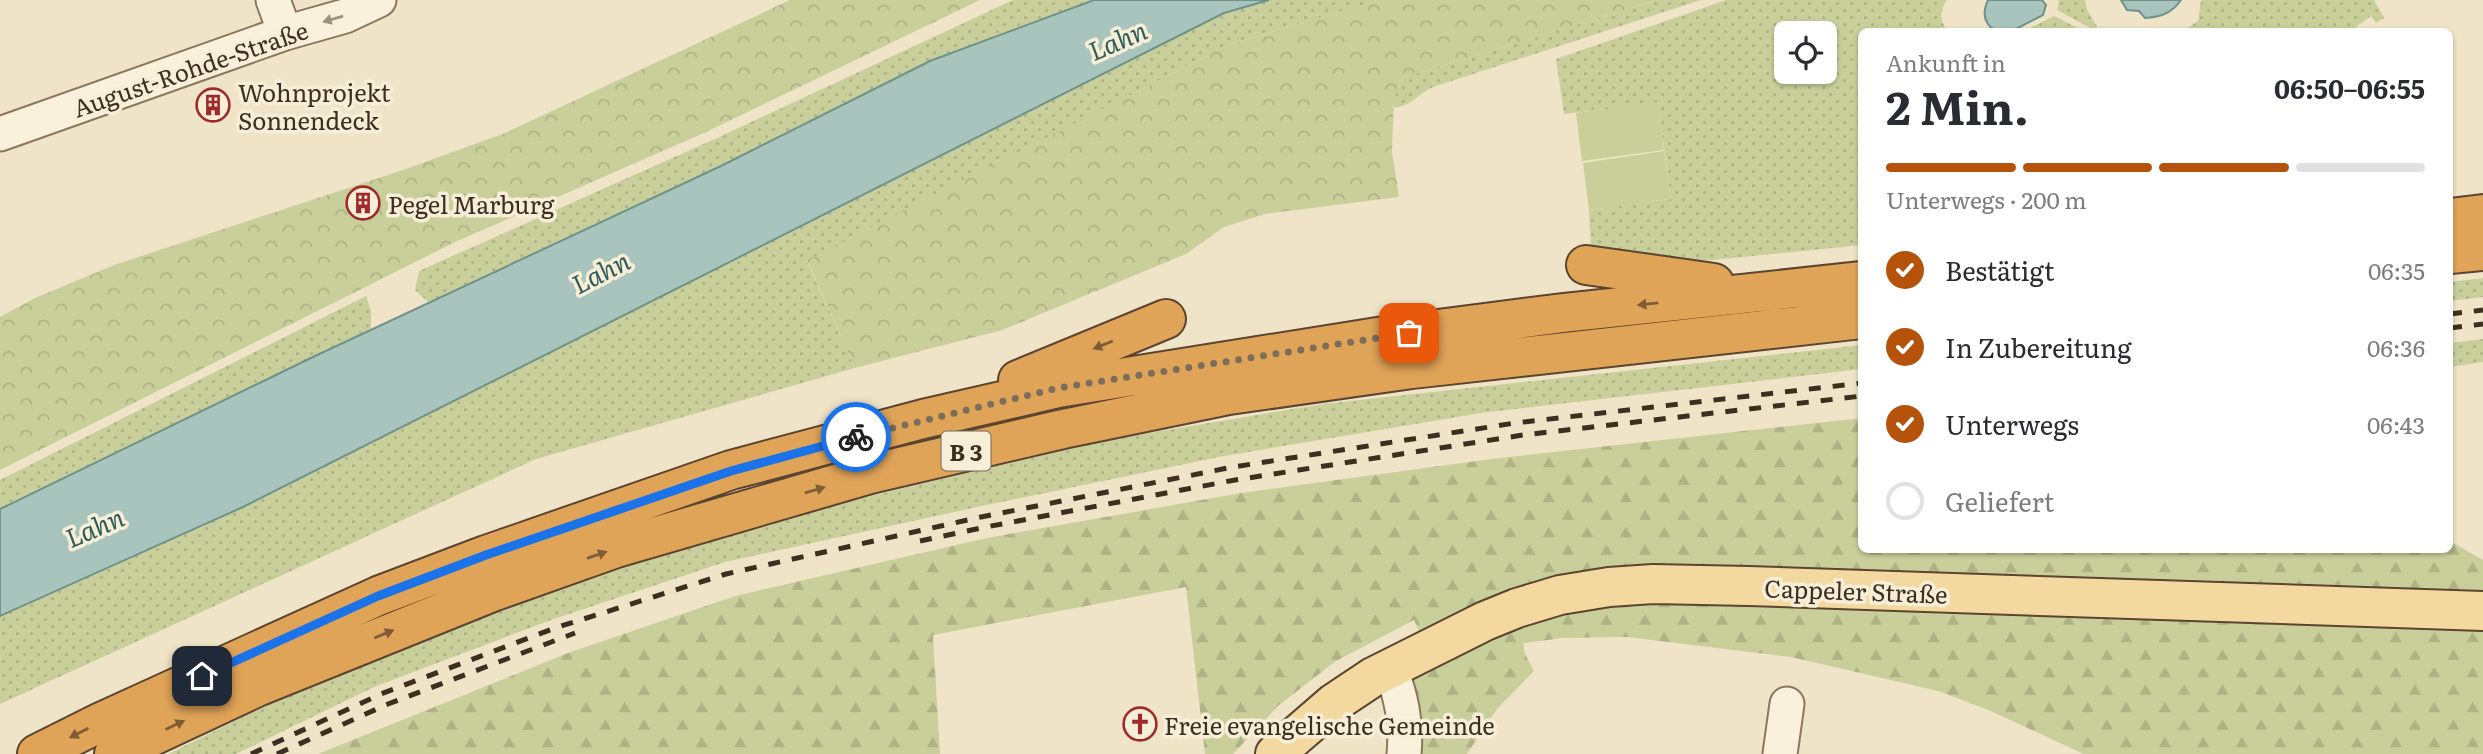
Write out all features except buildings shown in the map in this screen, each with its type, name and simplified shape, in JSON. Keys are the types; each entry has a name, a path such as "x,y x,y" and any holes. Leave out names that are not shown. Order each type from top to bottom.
{"highway":[{"path":"2453,218 2483,214"},
{"path":"2453,254 2483,251"},
{"path":"1587,265 1768,291"},
{"name":"B 3","path":"37,754 378,596 486,555 731,471 922,419 1058,388 1384,336 1563,313 1858,281"},
{"path":"922,419 1166,318"},
{"name":"B 3","path":"114,754 257,687 495,591 616,548 870,474 1063,429 1229,395 1412,369 1858,320"}],"main road":[{"name":"Cappeler Straße","path":"1275,754 1334,703 1406,659 1517,608 1560,595 1609,587 1653,584 2483,611"}],"street":[{"path":"273,0 285,33"},
{"name":"August-Rohde-Straße","path":"0,134 285,33 345,16 379,0"},
{"path":"1405,754 1406,731 1402,702 1406,659"},
{"path":"1780,754 1787,704"}],"green space":[{"path":"790,0 980,0 706,132 453,243 0,470 0,317 35,298 114,265 403,170 505,133"},
{"path":"1013,0 1094,0 930,61 721,166 429,303 415,290 419,271 717,138"},
{"path":"1269,0 1380,0 1228,45 807,261 855,368 536,459 0,704 0,616 243,507 1224,13"},
{"path":"1380,0 1658,0 1402,78 1394,97 1392,152 1399,197 1265,214 1224,227 1186,254 1002,330 855,368 807,260 1228,45"},
{"path":"1658,0 1701,0 1433,87 1409,103 1394,107 1394,97 1402,78"},
{"path":"1726,0 1947,0 1941,16 1946,28 1858,28 1858,245 1682,263 1591,247 1589,210 1671,199 1658,103 1564,114 1556,59"},
{"path":"2059,0 2085,0 2087,10 2098,28 2090,28 2057,10"},
{"path":"2201,0 2374,0 2384,18 2376,23 2371,16 2357,28 2188,28 2198,21"},
{"path":"2054,16 2078,28 2030,28"},
{"path":"1658,102 1664,150 1582,161 1576,113"},
{"path":"1664,151 1671,199 1589,210 1583,163"},
{"path":"2483,278 2483,297 2453,301 2453,282"},
{"path":"366,296 371,311 371,330 0,509 0,480"},
{"path":"2483,339 2483,362 2453,367 2453,343"},
{"path":"1858,345 1858,369 1481,413 1224,456 725,562 551,620 374,687 236,754 168,754 296,691 510,604 702,539 1107,440 1323,404"},
{"path":"1858,418 1858,553 2453,553 2453,543 2483,560 2483,754 2084,754 1986,709 1938,691 1791,657 1627,637 1563,638 1523,643 1525,654 1534,671 1497,709 1467,754 1419,754 1408,676 1434,665 1414,620 1336,661 1279,705 1233,754 1205,754 1186,587 933,635 940,754 318,754 568,653 735,596 987,538 1241,493 1491,459"}],"water":[{"name":"Lahn","path":"1094,0 1269,0 1224,13 243,507 0,616 0,509 313,357 721,166 930,61"},
{"path":"1988,0 2042,0 2046,5 2043,15 2018,28 1992,28 1985,18"},
{"path":"2121,0 2181,0 2166,13 2145,18 2139,11 2127,10"}],"railway":[{"path":"2453,314 2483,310"},
{"path":"2453,328 2483,324"},
{"path":"251,754 381,694 555,628 726,574 981,517 1233,467 1515,423 1858,383"},
{"path":"920,541 1235,480 1523,435 1858,396"},
{"path":"277,754 388,704 575,633"}],"way so far":[{"path":"856,437 1058,388 1409,333"}],"place":[{"name":"Wohnprojekt Sonnendeck","path":"213,105"},
{"name":"Pegel Marburg","path":"363,203"},
{"name":"Freie evangelische Gemeinde","path":"1140,724"}],"route":[{"path":"202,676 378,596 486,555 731,471 856,437"}]}
